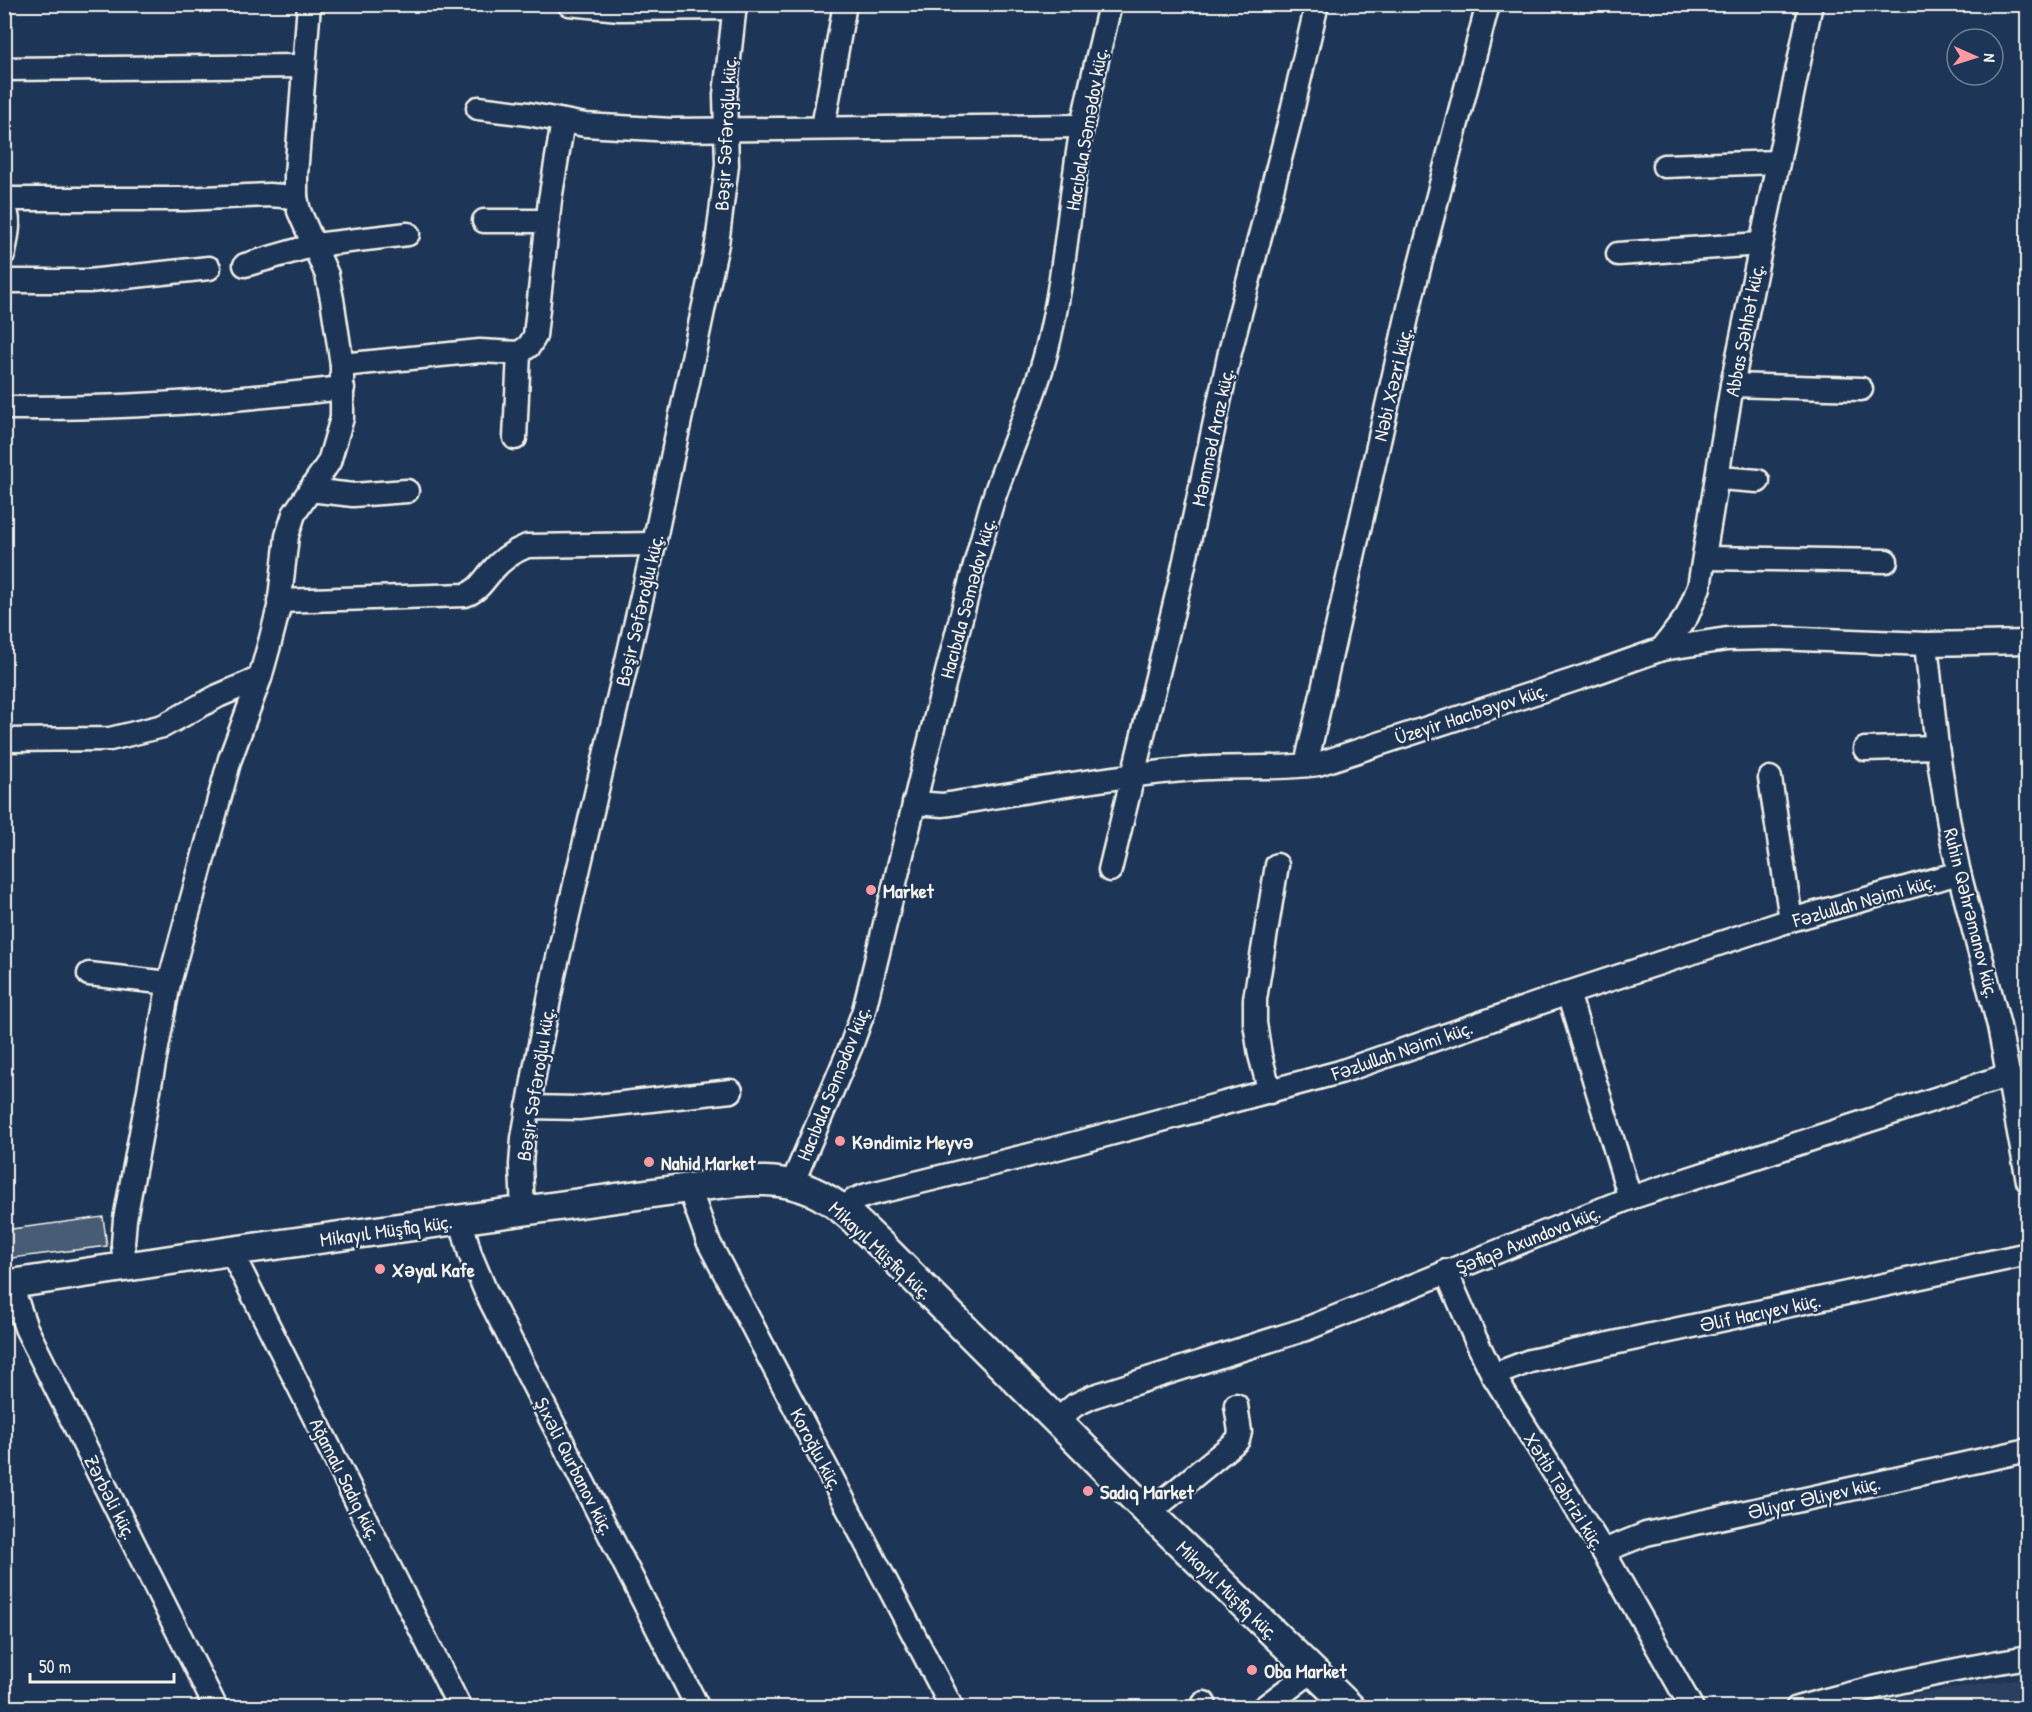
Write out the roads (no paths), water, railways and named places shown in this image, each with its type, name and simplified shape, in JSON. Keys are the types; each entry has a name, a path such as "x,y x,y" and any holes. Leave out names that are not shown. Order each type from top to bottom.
{"main road":[{"name":"Mikayıl Müşfiq küç.","path":"8,1285 125,1269 231,1251 689,1188 773,1180 792,1184 825,1197 882,1246 1149,1513 1351,1707"}],"street":[{"path":"125,1269 123,1243 125,1219 170,983 230,759 260,678 270,642 279,601 287,536 294,514 329,462 342,418 344,388 342,365 327,275 299,211 296,197 309,4"},
{"path":"569,4 619,9 735,6"},
{"path":"823,127 845,4"},
{"name":"Hacıbala Səmədov küç.","path":"792,1184 864,1010 914,803 992,503 1005,464 1034,397 1046,354 1055,312 1082,126 1110,4"},
{"name":"Məmməd Araz küç.","path":"1110,870 1182,574 1230,352 1289,124 1317,4"},
{"name":"Nəbi Xəzri küç.","path":"1306,765 1412,295 1488,4"},
{"name":"Abbas Səhhət küç.","path":"1662,649 1687,616 1699,588 1719,478 1732,385 1811,4"},
{"name":"Bəşir Səfəroğlu küç.","path":"523,1212 521,1165 528,1107 554,975 654,544 717,244 727,165 725,95 735,6"},
{"path":"4,69 304,66"},
{"path":"478,108 613,128 1082,126"},
{"path":"342,365 480,351 519,353 529,346 535,336 562,121"},
{"path":"1664,166 1778,162"},
{"path":"4,253 6,206 269,195 296,197"},
{"path":"484,221 548,221"},
{"path":"245,264 315,245 408,234"},
{"path":"1618,254 1760,244"},
{"path":"4,281 89,281 209,268"},
{"path":"515,438 519,353"},
{"path":"1732,385 1861,389"},
{"path":"4,408 81,409 221,401 344,388"},
{"path":"1719,478 1758,481"},
{"path":"310,490 336,495 407,491"},
{"path":"279,601 465,595 477,590 508,556 527,546 654,544"},
{"path":"1705,558 1886,561"},
{"name":"Üzeyir Hacıbəyov küç.","path":"914,803 943,805 1133,776 1195,769 1306,765 1335,759 1662,649 1726,639 1776,638 1926,644 2028,642"},
{"name":"Ruhin Qəhrəmanov küç.","path":"1926,644 1937,747 1959,873 2000,1026 2028,1181"},
{"path":"4,740 110,739 131,734 163,726 218,696 260,678"},
{"path":"1865,749 1937,747"},
{"path":"1770,778 1791,920"},
{"path":"1270,1092 1258,1044 1255,999 1277,865"},
{"name":"Fəzlullah Nəimi küç.","path":"841,1209 867,1195 1050,1150 1340,1072 1568,993 1791,920 1959,873"},
{"path":"89,974 170,983"},
{"path":"1568,993 1630,1198"},
{"name":"Şəfiqə Axundova küç.","path":"1056,1421 1075,1406 1094,1396 1306,1329 1630,1198 2009,1075"},
{"path":"528,1107 579,1108 731,1091"},
{"name":"Koroğlu küç.","path":"689,1188 708,1241 952,1707"},
{"name":"Şıxəli Qurbanov küç.","path":"461,1220 470,1254 486,1292 698,1707"},
{"name":"Ağamalı Sadıq küç.","path":"231,1251 460,1707"},
{"name":"Əlif Hacıyev küç.","path":"1494,1375 1530,1361 2028,1254"},
{"name":"Xətib Təbrizi küç.","path":"1446,1271 1474,1338 1494,1375 1603,1551 1692,1707"},
{"name":"Zərbəli küç.","path":"8,1285 26,1328 216,1707"},
{"path":"1149,1513 1238,1440 1240,1432 1236,1405"},
{"name":"Əliyar Əliyev küç.","path":"1603,1551 1646,1534 2028,1450"},
{"path":"1797,1707 1936,1673 2028,1657"},
{"path":"1263,1707 1312,1671"}],"place":[{"name":"Market","path":"871,890"},
{"name":"Kəndimiz Meyvə","path":"840,1141"},
{"name":"Nahid Market","path":"649,1162"},
{"name":"Xəyal Kafe","path":"380,1269"},
{"name":"Sadıq Market","path":"1088,1491"},
{"name":"Oba Market","path":"1252,1670"}]}
